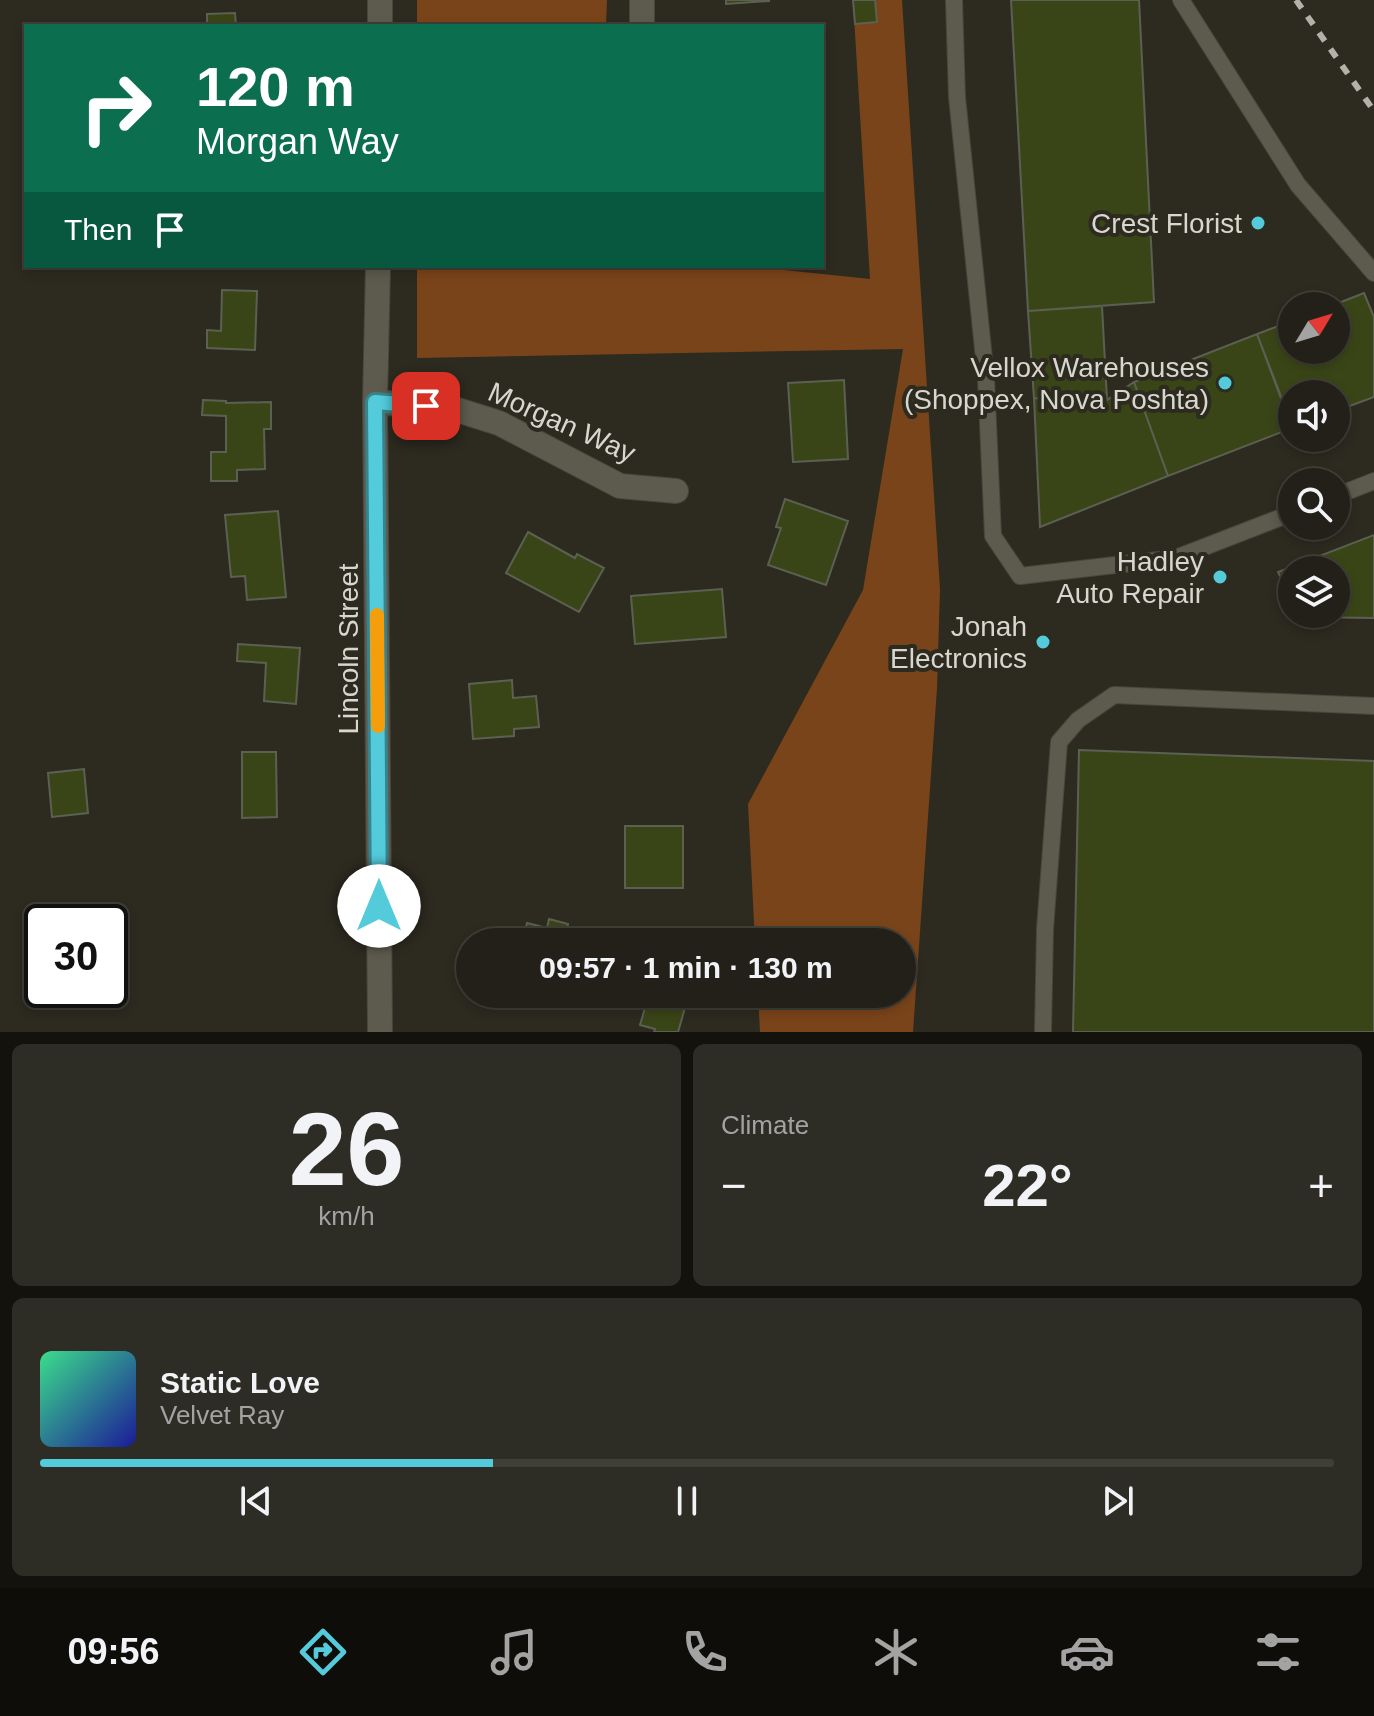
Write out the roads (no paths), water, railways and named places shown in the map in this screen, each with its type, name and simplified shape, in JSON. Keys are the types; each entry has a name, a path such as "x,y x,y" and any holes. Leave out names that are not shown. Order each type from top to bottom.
{"street":[{"path":"380,0 380,24"},
{"path":"642,0 642,24"},
{"name":"Lincoln Street","path":"378,268 375,402 380,1032"},
{"name":"Morgan Way","path":"375,402 451,408 499,423 620,486 676,491"}],"lane":[{"path":"954,0 957,97 986,378 993,536 1020,576 1176,558 1278,518"},
{"path":"1181,0 1298,185 1374,273"},
{"path":"1350,490 1374,481"},
{"path":"1043,1032 1045,929 1059,742 1078,720 1114,695 1374,706"}],"railway":[{"path":"1296,0 1374,111"}],"place":[{"name":"Crest Florist","path":"1258,223"},
{"name":"Vellox Warehouses (Shoppex, Nova Poshta)","path":"1225,383"},
{"name":"Hadley Auto Repair","path":"1220,577"},
{"name":"Jonah Electronics","path":"1043,642"}]}
